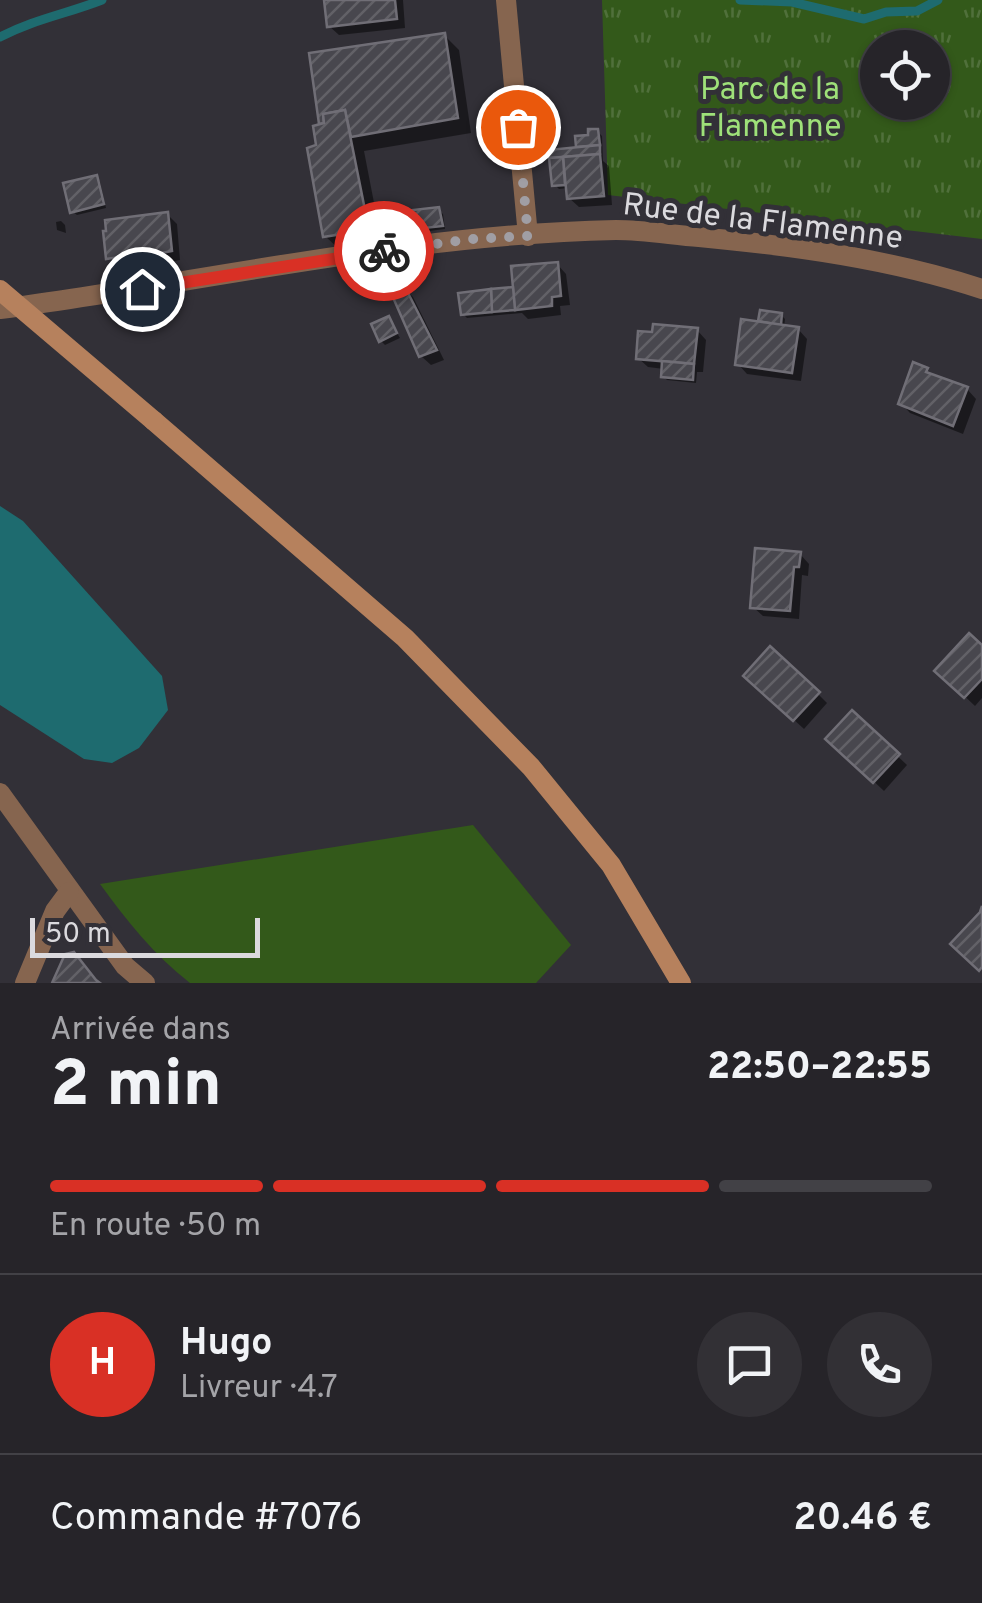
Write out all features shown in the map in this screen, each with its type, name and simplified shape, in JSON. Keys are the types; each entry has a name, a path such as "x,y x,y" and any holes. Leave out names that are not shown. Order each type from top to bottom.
{"main road":[{"path":"0,290 405,638 531,767 611,865 681,983"}],"street":[{"path":"506,9 528,236"},
{"name":"Rue de la Flamenne","path":"0,310 472,239 619,230 748,242 935,273 982,289"},
{"path":"0,792 125,966 146,983"},
{"path":"24,983 55,911 70,892"}],"green space":[{"name":"Parc de la Flamenne","path":"602,0 982,0 982,239 608,195"},
{"path":"473,825 571,945 536,983 190,983 142,937 100,884"}],"water":[{"path":"0,506 23,521 162,676 168,710 139,748 112,763 84,759 0,705"}],"building":[{"path":"324,0 395,0 397,19 327,27"},
{"path":"445,33 458,118 351,137 345,110 323,114 324,123 319,124 309,53"},
{"path":"345,110 369,230 323,237 307,148 316,145 313,126 324,123 323,114"},
{"path":"588,129 598,129 600,145 576,147 575,136 588,135"},
{"path":"600,145 600,154 549,158 548,150"},
{"path":"600,154 604,196 567,199 563,157"},
{"path":"563,157 565,185 552,186 549,158"},
{"path":"97,175 104,204 70,213 63,183"},
{"path":"404,207 406,222 384,225 382,209"},
{"path":"439,207 443,226 407,230 404,211"},
{"path":"168,212 172,251 120,261 120,257 106,259 105,220"},
{"path":"558,262 561,296 552,297 552,306 515,310 511,266"},
{"path":"404,285 437,350 419,357 388,286"},
{"path":"513,287 515,310 492,312 491,289"},
{"path":"491,289 492,312 461,315 458,293"},
{"path":"760,310 782,313 781,325 758,321"},
{"path":"389,316 397,333 379,342 371,324"},
{"path":"741,319 799,327 792,373 735,365"},
{"path":"653,324 698,328 694,364 636,359 638,331 652,332"},
{"path":"662,361 694,364 693,380 661,377"},
{"path":"913,362 928,368 926,372 968,387 953,426 898,404"},
{"path":"755,548 801,552 799,567 794,567 790,611 750,608"},
{"path":"969,633 982,645 982,679 964,698 934,671"},
{"path":"770,646 820,692 793,721 743,676"},
{"path":"852,710 900,754 873,783 825,739"},
{"path":"982,906 982,967 979,971 950,944"},
{"path":"74,952 100,983 52,983 65,954"}],"waterway":[{"path":"0,37 102,0"},
{"path":"740,0 792,2 864,19 886,12 917,11 938,0"}],"way so far":[{"path":"384,251 528,236 518,127"}],"route":[{"path":"142,289 384,251"}]}
